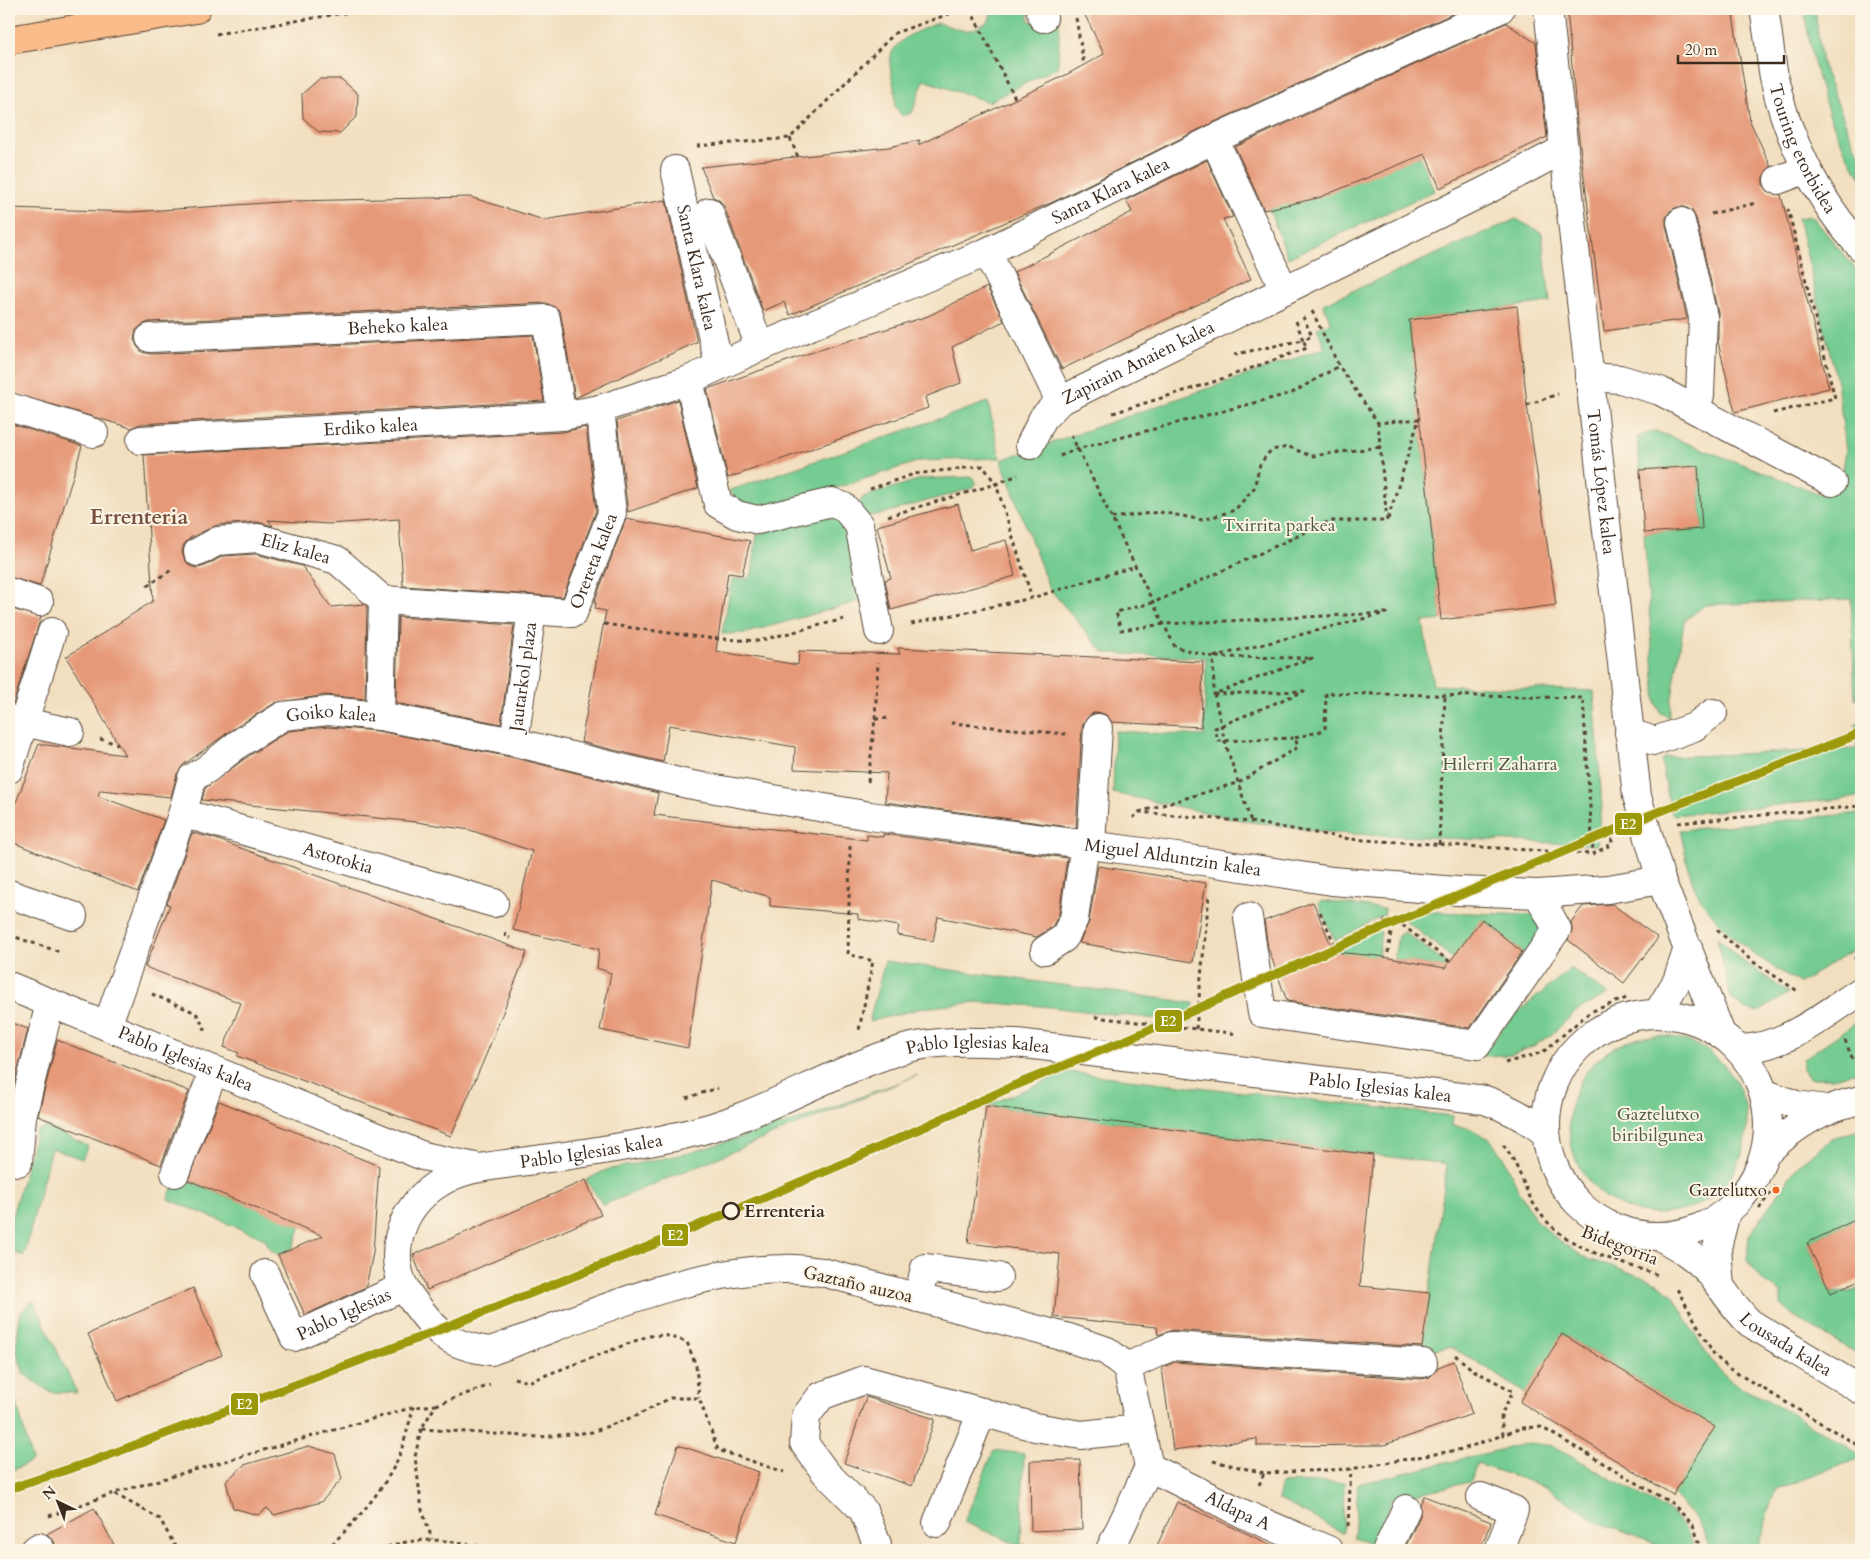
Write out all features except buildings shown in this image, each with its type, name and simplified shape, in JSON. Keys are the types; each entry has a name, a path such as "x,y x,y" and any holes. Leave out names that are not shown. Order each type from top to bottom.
{"main road":[{"path":"9,40 196,9"}],"street":[{"name":"Santa Klara kalea","path":"600,409 689,380 760,347 987,252 1214,139 1500,9"},
{"name":"Tomás López kalea","path":"1548,9 1637,796 1661,880 1688,948 1730,1041"},
{"name":"Touring etorbidea","path":"1764,9 1775,79 1789,126 1807,169 1821,194 1861,247"},
{"path":"1214,139 1284,290"},
{"name":"Zapirain Anaien kalea","path":"987,252 1060,401 1541,163 1564,149"},
{"path":"1778,180 1807,169"},
{"name":"Santa Klara kalea","path":"675,170 719,365"},
{"path":"709,212 760,347"},
{"path":"1681,222 1704,317 1700,395 1696,409"},
{"name":"Beheko kalea","path":"150,338 546,319 562,416"},
{"path":"1589,377 1620,379 1660,391 1832,482"},
{"path":"689,380 718,504 737,515 758,520 832,502 844,507 859,525 877,621"},
{"path":"1030,446 1043,418 1060,401"},
{"path":"9,407 94,433"},
{"name":"Erdiko kalea","path":"141,440 562,416 600,409"},
{"name":"Orereta kalea","path":"532,610 573,613 612,514 600,409"},
{"name":"Eliz kalea","path":"198,552 218,541 258,538 336,560 383,600"},
{"path":"9,592 39,602"},
{"path":"380,716 383,600 532,610"},
{"name":"Jautarkol plaza","path":"514,742 532,610"},
{"path":"9,769 16,722 52,632"},
{"name":"Goiko kalea","path":"107,1026 182,815 192,778 207,769 238,744 283,716 328,711 380,716 514,742 687,784"},
{"path":"1629,733 1655,741 1694,728 1713,713"},
{"path":"16,722 70,732"},
{"path":"1046,950 1064,938 1074,919 1089,839 1098,728"},
{"name":"Miguel Alduntzin kalea","path":"687,784 857,814 1089,839 1332,881 1457,891 1538,894 1608,889 1661,880"},
{"name":"Astotokia","path":"182,815 200,818 494,903"},
{"path":"9,894 73,916"},
{"path":"1248,917 1262,1013 1477,1045 1557,929 1538,894"},
{"path":"1657,1014 1677,981 1688,948"},
{"name":"Pablo Iglesias kalea","path":"9,986 423,1156 475,1167"},
{"path":"1730,1041 1765,1046 1790,1036 1861,991"},
{"path":"18,1162 22,1117 50,1003"},
{"path":"1657,1014 1687,1018 1730,1041 1749,1062 1764,1093 1768,1123 1765,1154 1750,1186 1726,1212 1714,1221 1688,1232 1659,1236 1638,1235 1618,1229 1599,1220 1582,1207 1568,1192 1557,1174 1550,1154 1546,1133 1547,1114 1558,1075 1583,1043 1618,1022 1637,1016 1657,1014"},
{"name":"Pablo Iglesias kalea","path":"403,1287 396,1267 396,1252 401,1230 409,1213 421,1197 449,1177 475,1167 563,1156 678,1136 739,1118 870,1062 910,1048 964,1041 1017,1043 1484,1100 1507,1107 1528,1118 1546,1133"},
{"path":"175,1173 214,1070"},
{"path":"1764,1093 1796,1105 1826,1109"},
{"path":"1765,1154 1794,1128 1826,1109 1861,1100"},
{"path":"1720,1287 1717,1248 1726,1212"},
{"name":"Lousada kalea","path":"1659,1236 1693,1257 1750,1323 1861,1390"},
{"name":"Gaztaño auzoa","path":"403,1287 436,1330 454,1343 472,1349 491,1352 658,1290 703,1277 786,1268 822,1272 1069,1338 1107,1351 1127,1367"},
{"path":"918,1298 925,1268 998,1277"},
{"name":"Pablo Iglesias","path":"265,1274 294,1337 403,1287"},
{"path":"1109,1549 1149,1468 1127,1367 1172,1346 1423,1362"},
{"path":"877,1550 877,1544 863,1510 825,1472 804,1443 806,1416 822,1396 864,1380 1035,1427 1081,1435 1139,1429"},
{"path":"937,1523 982,1412"},
{"name":"Aldapa A","path":"1149,1468 1246,1515 1328,1550"},
{"path":"1480,1497 1514,1510 1499,1550"},
{"path":"1387,1550 1406,1509"},
{"path":"35,1550 39,1547 41,1550"}],"path":[{"path":"652,9 659,9"},
{"path":"675,170 671,148 790,138 894,33 963,9"},
{"path":"970,9 1015,98"},
{"path":"1078,27 1084,65"},
{"path":"790,138 798,157"},
{"path":"1681,222 1757,203"},
{"path":"1772,414 1835,398 1788,206"},
{"path":"1306,310 1311,308 1339,366 1378,423 1387,521"},
{"path":"1222,357 1303,340 1312,336 1301,312"},
{"path":"1104,416 1213,382 1306,348 1303,340"},
{"path":"1059,457 1077,449 1292,393 1339,366"},
{"path":"1527,405 1561,393"},
{"path":"1378,423 1419,420 1387,521"},
{"path":"1067,427 1155,602 1175,647 1213,657 1312,658 1214,694"},
{"path":"1112,518 1160,512 1203,520 1235,510 1254,488 1260,464 1272,450 1289,447 1311,456 1381,447"},
{"path":"832,502 914,474 983,466 996,484 1032,598"},
{"path":"879,518 996,484 1023,472"},
{"path":"1213,657 1386,613 1165,624 1121,630 1116,612 1155,602 1330,521 1387,521"},
{"path":"573,613 590,623 706,638 758,641 1032,598 1136,566"},
{"path":"1213,657 1214,694 1225,742 1252,822"},
{"path":"851,1033 859,1030 874,961 848,954 857,814 876,719 878,680"},
{"path":"1214,694 1304,690 1214,728 1218,741 1225,742 1294,738 1325,730 1326,693 1583,698 1593,854"},
{"path":"1439,845 1445,696"},
{"path":"876,719 891,718"},
{"path":"951,723 1069,734"},
{"path":"1089,839 1121,830 1139,812 1240,782 1298,747 1294,738"},
{"path":"1677,824 1861,806"},
{"path":"1139,812 1252,822 1350,839 1593,854 1612,844 1610,826"},
{"path":"1196,1029 1210,890"},
{"path":"1388,953 1394,910"},
{"path":"1320,911 1333,945 1383,920 1393,919 1403,924 1450,962"},
{"path":"1714,926 1752,961 1802,994"},
{"path":"9,935 60,952"},
{"path":"1503,1064 1543,1052 1590,1012 1638,995"},
{"path":"1846,1032 1845,1044 1852,1058 1861,1069"},
{"path":"680,1100 725,1086"},
{"name":"Bidegorria","path":"1499,1142 1505,1147 1535,1207 1562,1236 1594,1254 1660,1276"},
{"path":"1754,1217 1777,1183"},
{"name":"Bidegorria","path":"1673,1286 1679,1291 1715,1356 1730,1369 1861,1447"},
{"path":"512,1375 516,1380 528,1382 648,1336 664,1335 687,1342 696,1366 700,1398 718,1450 790,1474"},
{"path":"1473,1370 1513,1391 1501,1415 1503,1435"},
{"path":"42,1519 114,1493 414,1408 436,1405 494,1383"},
{"path":"421,1429 539,1437 592,1432 638,1415 670,1398 700,1398"},
{"path":"432,1539 422,1510 415,1457 421,1429 436,1405"},
{"path":"326,1550 351,1526 374,1498 392,1469 414,1408"},
{"path":"1211,1460 1264,1473 1351,1469 1463,1449 1521,1428 1542,1427 1673,1504 1693,1526 1702,1550"},
{"path":"1348,1533 1351,1469"},
{"path":"1246,1515 1264,1473"},
{"path":"114,1493 160,1519 177,1550"},
{"path":"380,1550 410,1541 432,1539 493,1550"},
{"path":"1021,1546 1026,1550"},
{"path":"340,1550 342,1548 344,1550"}],"green space":[{"path":"992,9 1027,9 1030,22 1060,13 1058,67 988,102 924,80 912,113 902,116 895,106 890,64 891,56 900,42 938,23 964,30 975,29 989,21"},
{"path":"1804,9 1815,9 1822,64 1855,147 1861,156 1861,178 1849,158 1830,117 1817,75"},
{"path":"1420,156 1434,191 1288,258 1269,209"},
{"path":"1812,216 1861,276 1861,697 1855,699 1851,599 1705,605 1684,621 1669,717 1661,713 1656,704 1644,533 1702,529 1698,467 1640,470 1637,437 1655,431 1823,495 1841,484 1846,450 1837,382 1798,218"},
{"name":"Txirrita parkea","path":"1516,219 1542,233 1550,302 1409,320 1441,620 1423,622 1433,685 1594,691 1602,807 1597,845 1335,833 1251,822 1113,793 1115,731 1204,736 1206,658 1104,653 1049,588 1001,460 1325,348 1317,328 1331,323 1323,304"},
{"path":"988,402 1000,458 920,461 758,513 728,491"},
{"path":"972,477 976,483 973,488 881,514 862,517 858,506 863,497 921,479"},
{"path":"836,513 851,528 863,600 746,633 722,634 732,579 748,579 752,574 757,534"},
{"path":"1856,724 1861,724 1861,797 1674,815 1671,812 1661,760 1666,757 1857,749"},
{"path":"1861,813 1861,945 1800,983 1742,945 1717,921 1694,887 1680,830"},
{"path":"1322,901 1385,909 1384,915 1335,941 1318,903"},
{"path":"1404,911 1536,915 1542,930 1526,955 1482,919 1452,958 1403,918"},
{"path":"1376,928 1381,932 1378,958 1335,953 1334,950"},
{"path":"1404,932 1448,964 1446,968 1394,959 1398,936"},
{"path":"1717,937 1741,960 1789,993 1759,1012 1744,1009 1731,998"},
{"path":"885,961 1194,1003 1192,1023 1040,1006 977,1002 922,1008 869,1022"},
{"path":"1571,968 1608,994 1578,1010 1551,1035 1535,1045 1512,1055 1482,1056 1507,1022"},
{"path":"1859,1021 1861,1022 1861,1071 1832,1078 1809,1078 1803,1070 1803,1059"},
{"name":"Gaztelutxo biribilgunea","path":"1667,1036 1692,1042 1700,1046 1715,1056 1727,1068 1741,1091 1746,1108 1746,1142 1741,1159 1727,1182 1715,1194 1692,1208 1675,1213 1649,1214 1624,1208 1616,1204 1601,1194 1589,1182 1575,1159 1570,1142 1569,1116 1575,1091 1579,1083 1589,1068 1601,1056 1624,1042 1641,1037"},
{"path":"1067,1072 1453,1116 1452,1126 1469,1128 1490,1139 1505,1160 1519,1191 1535,1219 1556,1239 1589,1260 1616,1267 1660,1284 1673,1295 1704,1350 1720,1372 1741,1388 1770,1401 1861,1455 1861,1458 1775,1490 1758,1547 1759,1550 1712,1550 1696,1520 1673,1495 1714,1427 1563,1334 1526,1394 1476,1361 1450,1347 1421,1352 1447,1164 986,1106"},
{"path":"918,1075 603,1205 586,1180 606,1170 689,1153 805,1118"},
{"path":"48,1127 88,1146 82,1159 51,1148 24,1256 9,1251 9,1227 36,1131"},
{"path":"1861,1129 1861,1217 1807,1243 1831,1293 1861,1289 1861,1351 1859,1355 1794,1316 1781,1305 1781,1292 1761,1280 1747,1260 1749,1235 1799,1164 1832,1139"},
{"path":"187,1180 301,1226 292,1250 278,1255 269,1248 265,1239 168,1199 174,1182"},
{"path":"33,1300 77,1393 50,1392 24,1374 16,1350 20,1314"},
{"path":"9,1404 17,1404 32,1461 9,1472"},
{"path":"1529,1443 1554,1446 1673,1514 1687,1530 1696,1550 1671,1550 1598,1522 1546,1487 1477,1464 1469,1482 1392,1499 1378,1548 1354,1537 1358,1484"},
{"path":"994,1450 1024,1454 1021,1546 964,1522"},
{"path":"1344,1482 1343,1533 1278,1499 1282,1483"}],"transit line":[{"name":"E2","path":"9,1489 90,1462 393,1348 650,1246 847,1162 1011,1087 1124,1041 1365,935 1653,814 1861,733"}],"place":[{"name":"Gaztelutxo","path":"1776,1190"},
{"name":"Errenteria","path":"731,1211"}],"district":[{"name":"Errenteria","path":"139,516"}],"park label":[{"name":"Hilerri Zaharra","path":"1500,764"}]}
